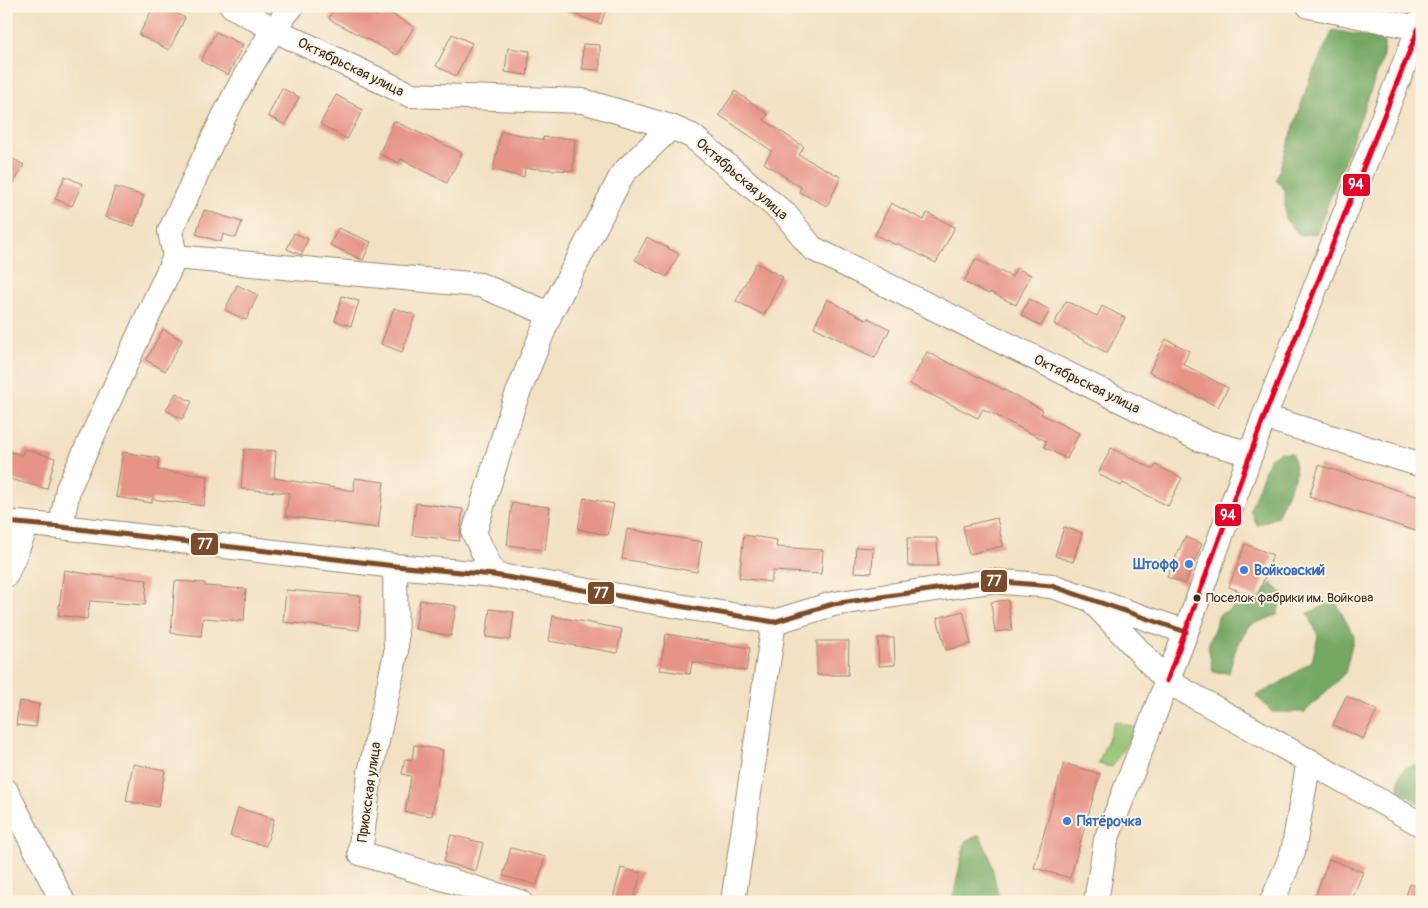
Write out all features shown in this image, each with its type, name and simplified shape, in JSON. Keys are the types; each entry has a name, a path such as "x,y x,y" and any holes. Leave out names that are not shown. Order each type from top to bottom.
{"street":[{"name":"Октябрьская улица","path":"232,6 274,29 410,95 584,100 671,127 692,136 786,215 812,248 1201,440 1251,454"},
{"path":"61,527 68,490 175,257 170,231 252,62 292,6"},
{"path":"1096,902 1106,840 1186,632 1264,417 1420,24 1309,6"},
{"path":"494,575 474,533 514,403 550,314 623,173 671,127"},
{"path":"175,257 480,285 550,314"},
{"path":"1264,417 1422,465"},
{"path":"6,575 16,523 395,566 494,575 774,622 833,604 991,581 1052,586 1186,632"},
{"name":"Приокская улица","path":"395,566 396,653 370,773 360,853 520,902"},
{"path":"1094,602 1167,681 1422,824"},
{"path":"732,902 774,622"},
{"path":"1272,902 1293,852 1310,760"},
{"path":"6,791 63,902"}],"green space":[{"path":"1333,30 1385,40 1382,61 1317,233 1300,235 1285,219 1285,190 1276,180 1310,78"},
{"path":"1280,452 1292,453 1296,473 1277,517 1257,525 1250,510 1269,459"},
{"path":"1271,583 1283,594 1277,615 1248,626 1235,651 1229,673 1213,672 1208,646 1219,615 1238,605 1258,601"},
{"path":"1335,601 1354,636 1345,673 1305,712 1272,712 1256,696 1280,683 1312,661 1318,636 1308,613"},
{"path":"1115,721 1136,728 1112,767 1098,764"},
{"path":"1413,765 1422,769 1422,801 1418,803 1400,791 1399,787 1399,778 1402,771"},
{"path":"980,835 990,858 1000,902 952,902 965,841"}],"building":[{"path":"154,6 163,6 185,18 169,50 139,35"},
{"path":"335,6 356,6 376,16 381,8 414,27 397,55 329,19"},
{"path":"558,6 607,6 601,24 558,8"},
{"path":"216,32 243,45 228,75 201,61"},
{"path":"452,34 472,43 456,76 436,66"},
{"path":"583,44 600,45 600,70 582,69"},
{"path":"508,48 530,51 527,75 505,72"},
{"path":"282,88 299,97 285,125 268,116"},
{"path":"735,91 768,114 764,120 804,147 799,155 841,177 827,206 799,192 801,187 764,163 772,151 719,115"},
{"path":"336,95 363,110 347,139 320,124"},
{"path":"394,121 462,153 447,183 401,159 399,163 379,154"},
{"path":"501,131 543,140 543,137 575,139 573,171 525,168 524,177 493,170"},
{"path":"6,155 24,165 6,197"},
{"path":"65,176 82,184 72,206 55,199"},
{"path":"115,187 144,196 134,226 105,217"},
{"path":"891,203 924,220 927,213 955,227 936,263 897,243 896,245 875,235"},
{"path":"204,210 242,222 236,238 223,234 221,242 196,234"},
{"path":"338,228 371,242 363,260 330,245"},
{"path":"294,233 308,239 301,255 287,249"},
{"path":"647,237 679,254 667,277 635,260"},
{"path":"976,259 1012,277 1016,268 1031,275 1016,305 964,282"},
{"path":"756,263 783,277 764,315 736,301"},
{"path":"237,285 258,295 246,320 225,310"},
{"path":"342,296 359,301 351,326 335,321"},
{"path":"827,299 866,320 868,318 890,329 875,358 814,327"},
{"path":"1029,299 1050,310 1041,326 1021,315"},
{"path":"1066,301 1097,316 1102,306 1125,318 1107,353 1054,324"},
{"path":"394,308 415,315 402,352 381,344"},
{"path":"163,329 182,340 165,371 146,360"},
{"path":"1166,339 1189,351 1183,364 1228,388 1218,407 1149,372"},
{"path":"927,352 1043,410 1041,414 1079,433 1067,459 1044,447 1046,441 983,409 978,418 910,384"},
{"path":"176,393 192,402 182,419 166,410"},
{"path":"1111,448 1153,469 1156,465 1182,478 1168,506 1123,483 1121,486 1098,474"},
{"path":"24,449 55,458 47,489 6,478 6,451 22,455"},
{"path":"244,449 276,451 274,478 354,491 355,478 384,482 378,528 285,516 289,493 241,489"},
{"path":"123,452 159,458 157,470 208,476 204,506 152,499 152,503 116,497"},
{"path":"1319,465 1422,498 1422,533 1309,497"},
{"path":"584,498 614,504 608,535 578,529"},
{"path":"416,503 463,509 459,541 412,535"},
{"path":"512,503 550,507 545,550 507,545"},
{"path":"997,518 1003,546 969,554 963,526"},
{"path":"1064,527 1082,533 1073,562 1055,556"},
{"path":"627,529 702,542 697,572 622,559"},
{"path":"744,535 777,540 776,547 823,550 821,574 773,571 771,582 739,578"},
{"path":"1185,537 1202,544 1185,584 1167,577"},
{"path":"907,538 937,538 938,566 908,566"},
{"path":"1245,544 1273,555 1257,598 1229,587"},
{"path":"856,547 873,548 872,573 854,572"},
{"path":"64,570 147,580 145,605 90,601 87,619 58,615"},
{"path":"175,581 205,583 205,586 246,589 244,621 203,618 201,636 171,633"},
{"path":"286,590 361,596 359,630 283,622"},
{"path":"420,600 456,606 451,636 415,629"},
{"path":"1008,600 1012,630 995,632 991,602"},
{"path":"490,609 514,612 510,640 486,637"},
{"path":"963,611 971,644 946,650 937,618"},
{"path":"553,616 622,629 617,653 549,641"},
{"path":"666,634 750,648 746,671 692,662 690,674 660,670"},
{"path":"878,638 894,638 895,665 879,666"},
{"path":"817,641 849,641 848,675 817,675"},
{"path":"1346,696 1377,710 1363,739 1333,725"},
{"path":"19,701 39,704 36,727 16,725"},
{"path":"414,745 443,750 432,816 405,812 411,776 402,774 405,759 412,760"},
{"name":"Пятёрочка","path":"1064,763 1100,774 1070,878 1034,868"},
{"path":"133,764 165,770 158,807 126,801"},
{"path":"238,808 274,819 266,846 230,836"},
{"path":"451,835 483,843 476,871 444,862"},
{"path":"511,848 545,857 537,885 503,876"},
{"path":"1329,859 1363,872 1351,902 1313,902"},
{"path":"621,868 641,873 633,902 612,902"},
{"path":"1410,884 1422,888 1422,902 1404,902"}],"transit line":[{"name":"94","path":"1167,681 1264,417 1422,20"},
{"name":"77","path":"6,522 395,566 494,575 774,622 833,604 991,581 1052,586 1186,632"}],"place":[{"name":"Штофф","path":"1189,564"},
{"name":"Войковский","path":"1244,570"},
{"name":"Поселок фабрики им. Войкова","path":"1197,598"},
{"name":"Пятёрочка","path":"1067,821"}]}
